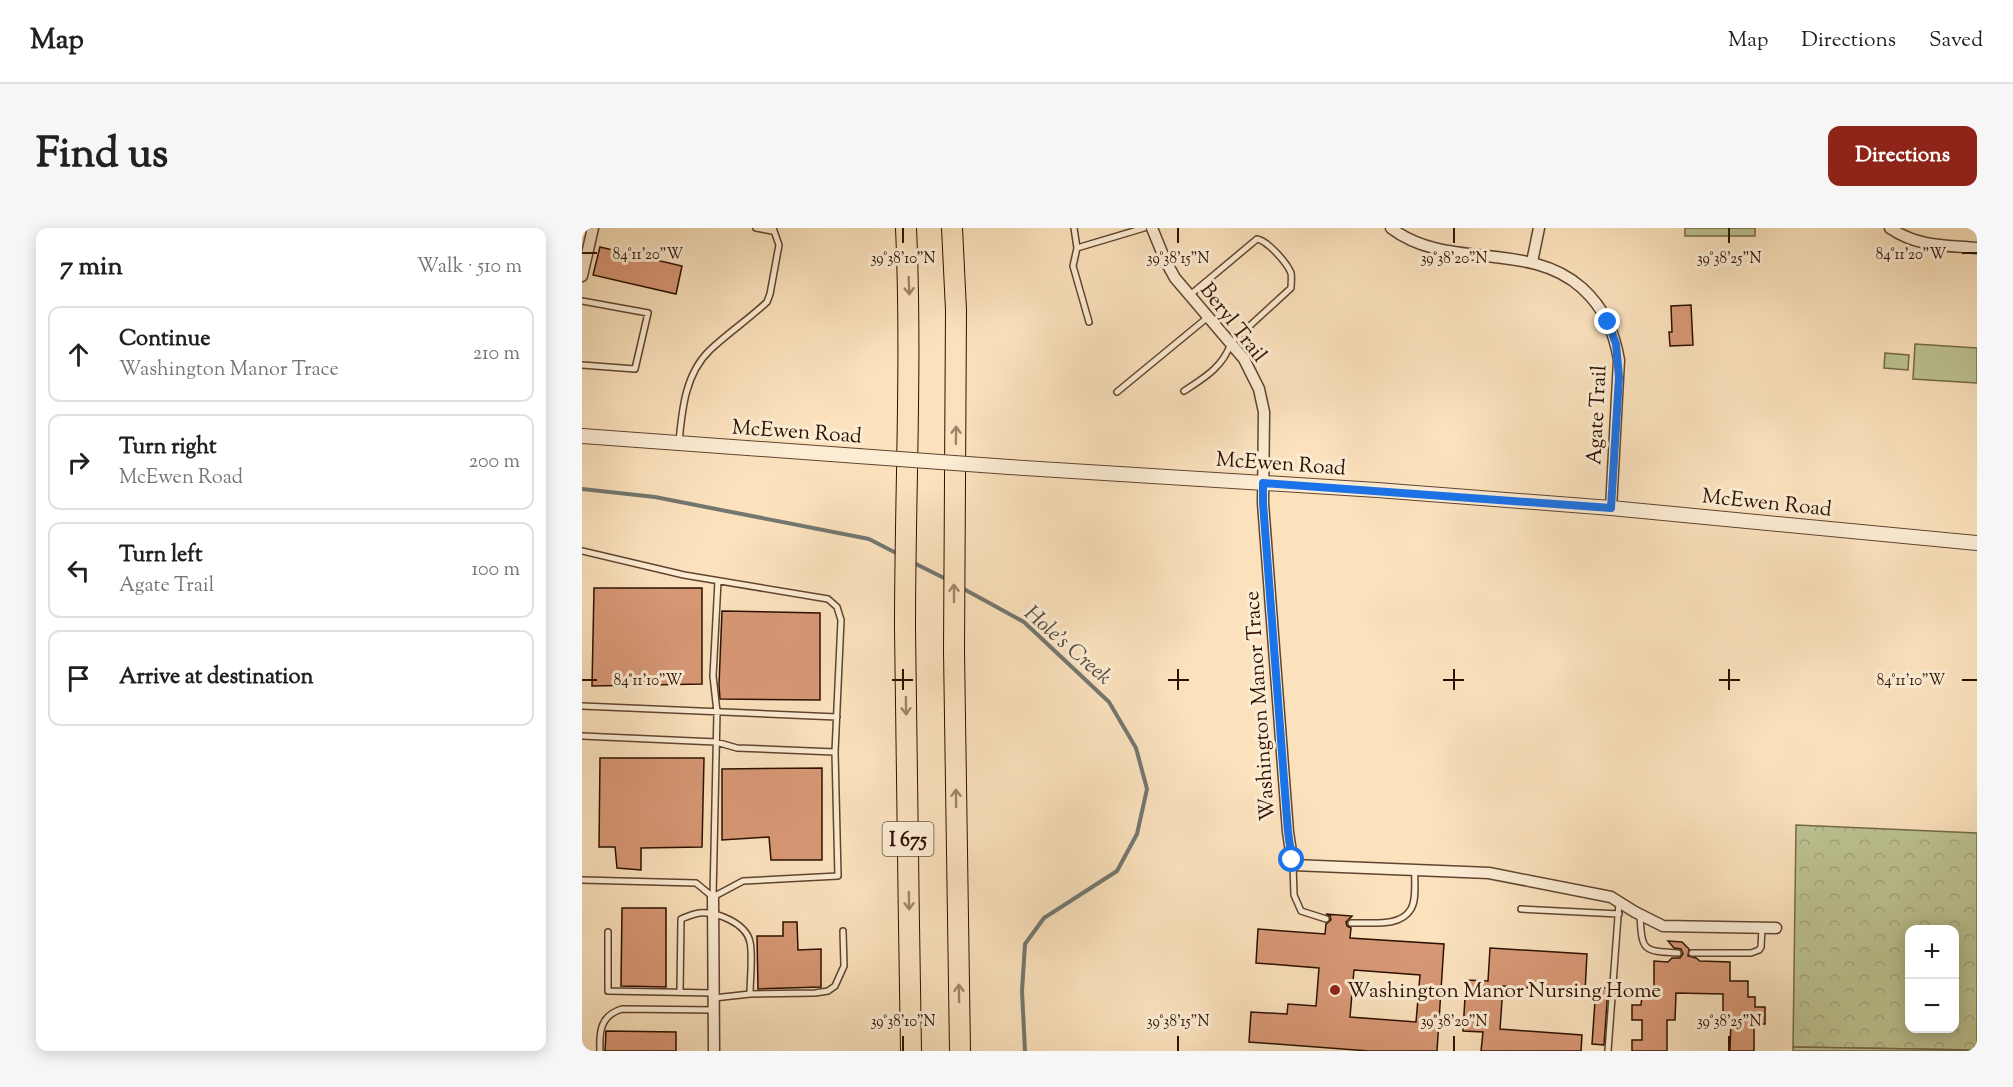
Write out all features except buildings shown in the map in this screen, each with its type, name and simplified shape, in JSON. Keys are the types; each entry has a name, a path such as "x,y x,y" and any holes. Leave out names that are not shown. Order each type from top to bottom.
{"highway":[{"name":"I 675","path":"906,228 909,297 905,626 911,1051"},
{"name":"I 675","path":"952,228 956,310 954,651 960,1051"}],"street":[{"path":"582,276 593,228"},
{"name":"Beryl Trail","path":"1152,228 1164,260 1189,296 1244,359 1252,373 1261,400 1265,429 1263,483"},
{"name":"Agate Trail","path":"1391,228 1414,243 1429,248 1532,262 1563,274 1598,305 1608,322 1616,344 1619,377 1611,508"},
{"path":"1532,262 1539,228"},
{"path":"1890,228 1913,241 1977,248"},
{"name":"McEwen Road","path":"582,436 1611,508 1977,543"},
{"name":"Washington Manor Trace","path":"1263,483 1288,832 1293,865"},
{"path":"1293,865 1489,873 1611,897 1663,926 1776,928"},
{"path":"712,897 714,1051"}],"lane":[{"path":"679,443 685,398 699,364 708,352 767,302 779,245 772,229 756,228"},
{"path":"1074,228 1077,248 1073,266 1089,322"},
{"path":"1077,248 1144,228"},
{"path":"1184,391 1211,374 1227,356 1231,344 1291,288 1290,272 1271,246 1257,239 1189,296"},
{"path":"582,300 648,313 635,369 582,365"},
{"path":"1118,392 1208,317"},
{"path":"582,551 614,560 718,581 828,599 837,608 841,620 835,752 838,876 743,881 712,897"},
{"path":"712,897 717,712 713,676 718,581"},
{"path":"582,706 837,717"},
{"path":"582,736 716,742 737,748 835,752"},
{"path":"1293,865 1294,895 1301,911 1326,920"},
{"path":"1351,923 1395,922 1403,917 1411,909 1415,870"},
{"path":"582,880 696,883 712,897"},
{"path":"1608,1051 1619,903"},
{"path":"1521,909 1619,914"},
{"path":"680,993 681,919 698,913 713,913 735,923 746,933 750,942 750,994"},
{"path":"1640,915 1641,940 1648,950 1678,953"},
{"path":"1692,953 1751,953 1761,947 1762,927"},
{"path":"608,932 608,991 714,995 828,991 835,986 844,966 843,931"},
{"path":"600,1051 602,1024 606,1017 614,1011 622,1009 714,1010"}],"green space":[{"path":"1685,228 1755,228 1755,236 1685,236"},
{"path":"1915,344 1977,348 1977,383 1913,379"},
{"path":"1885,353 1909,355 1908,370 1884,368"},
{"path":"1796,825 1977,833 1977,1050 1793,1047"},
{"path":"1793,1047 1977,1050 1977,1051 1793,1051"}],"waterway":[{"name":"Hole's Creek","path":"582,489 655,497 869,539 900,555"},
{"name":"Hole's Creek","path":"912,562 948,580"},
{"name":"Hole's Creek","path":"962,588 1024,622 1109,702 1136,748 1147,789 1137,834 1117,871 1044,918 1025,944 1022,991 1025,1051"}],"place":[{"name":"Washington Manor Nursing Home","path":"1335,990"}],"route":[{"path":"1292,860 1288,832 1263,483 1611,508 1619,360 1608,322"}]}
